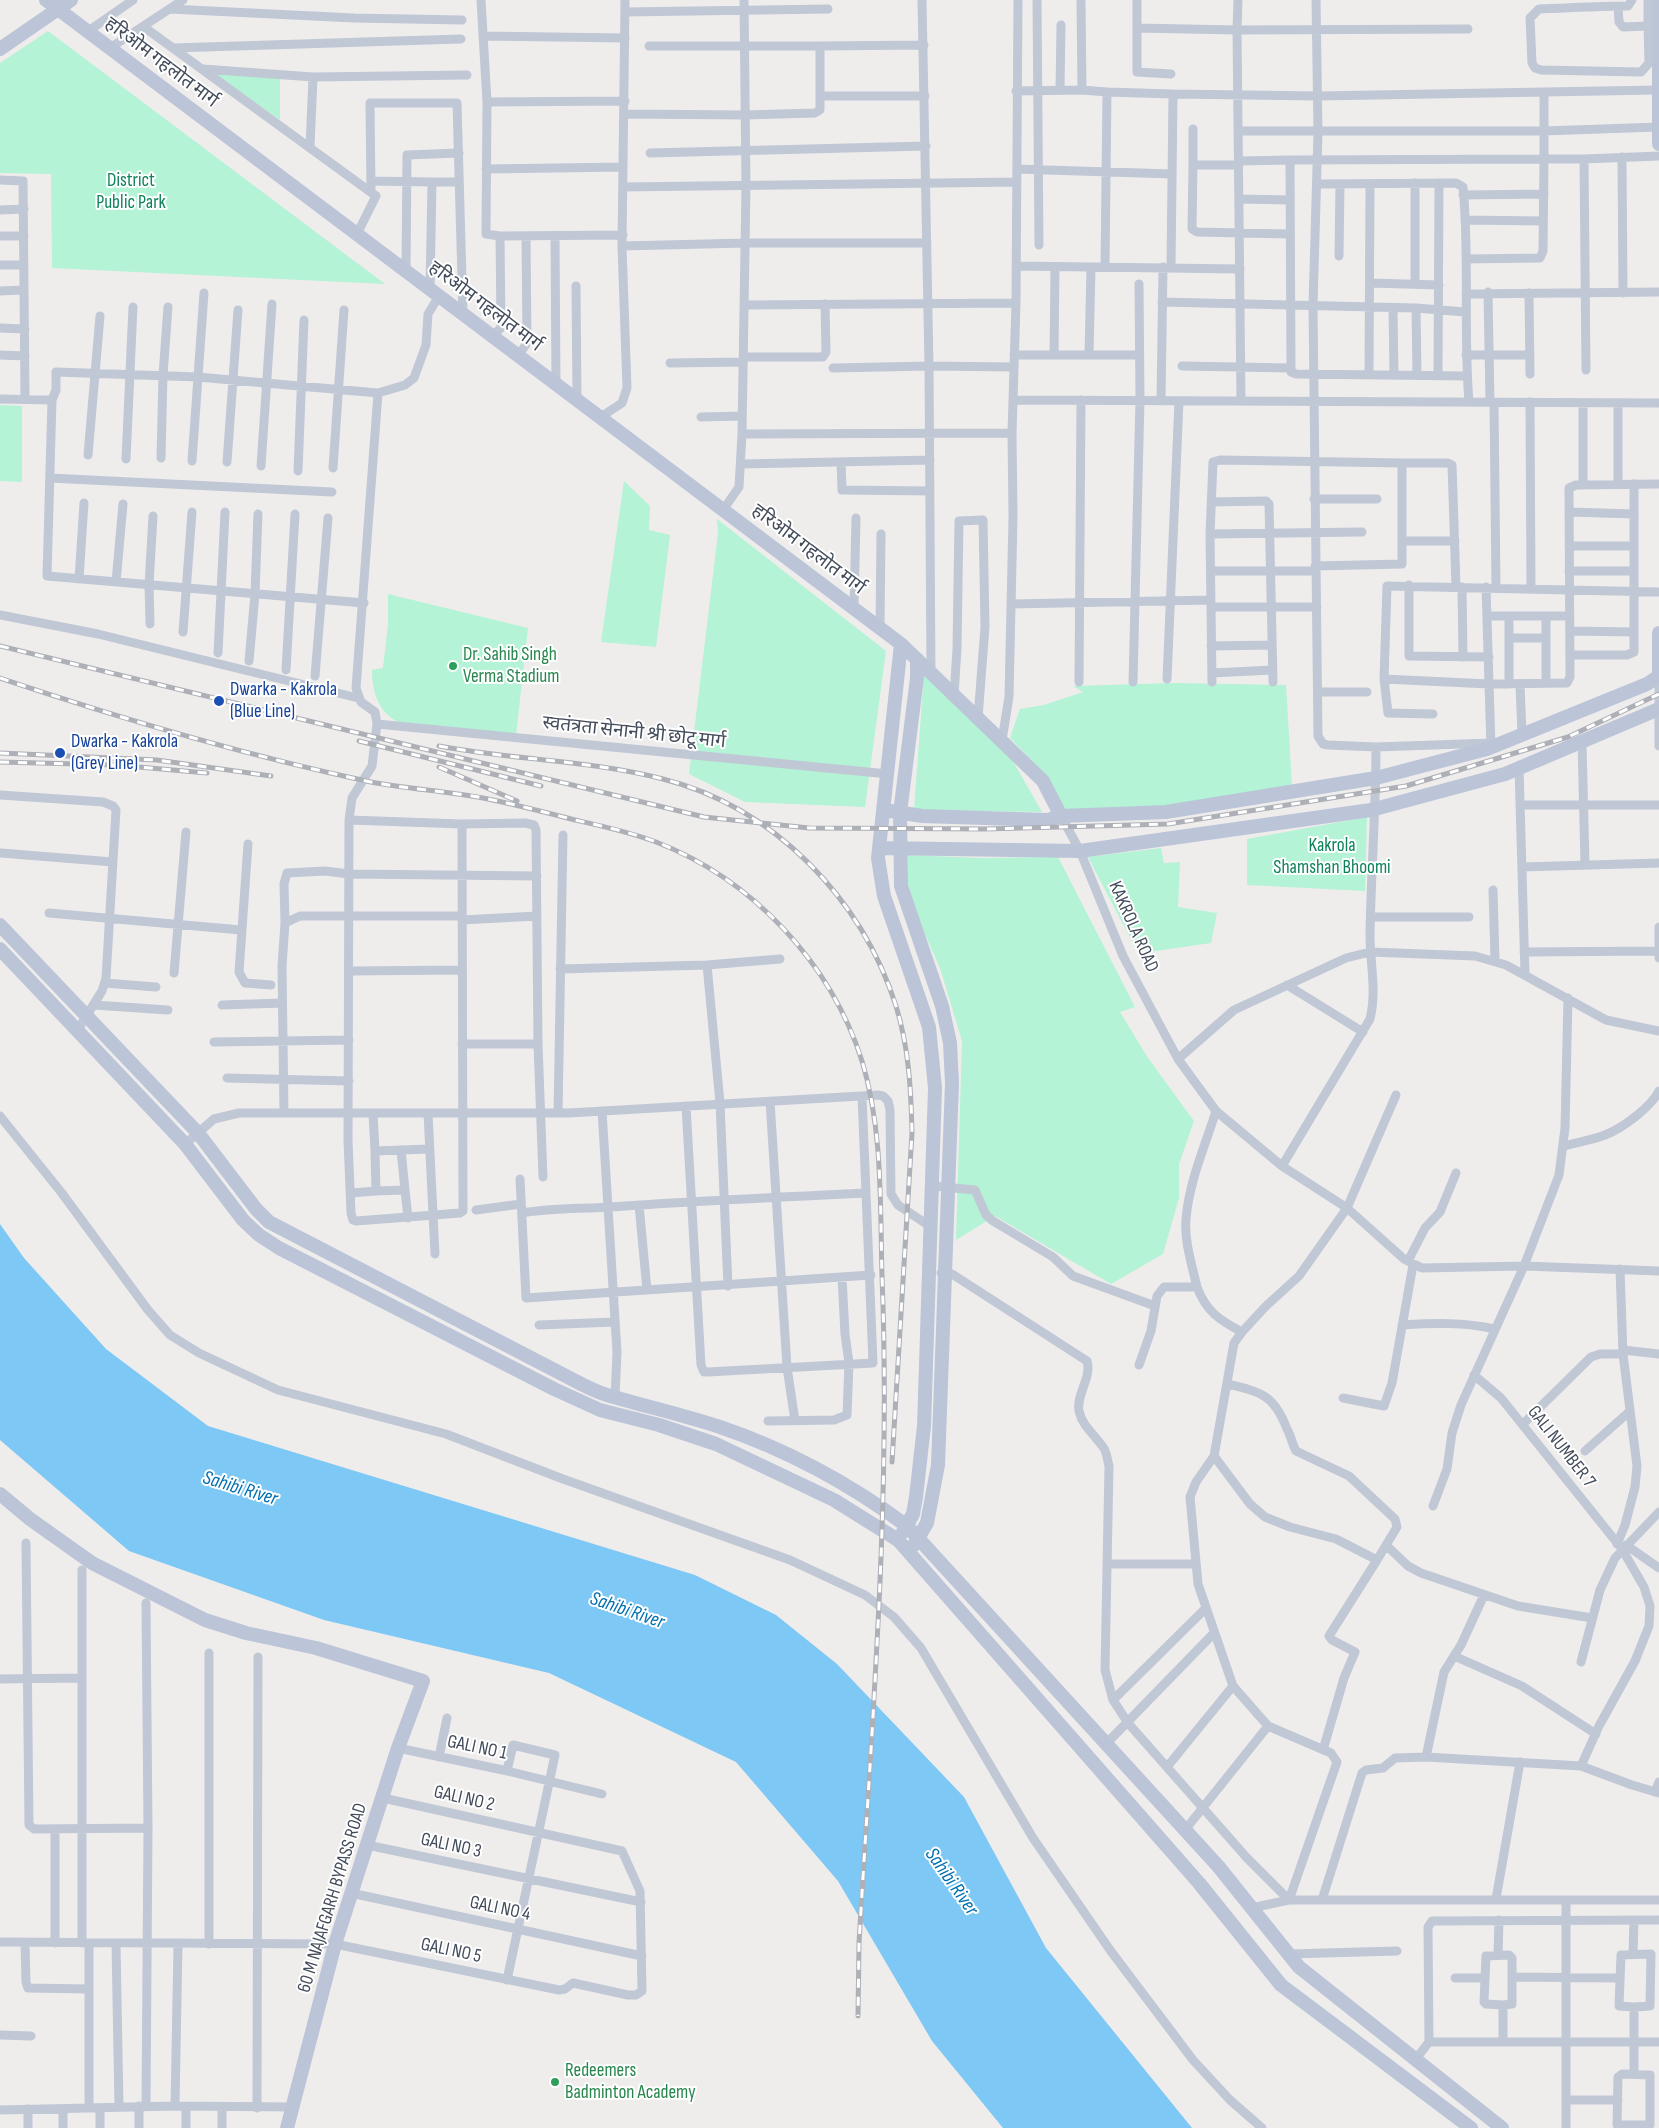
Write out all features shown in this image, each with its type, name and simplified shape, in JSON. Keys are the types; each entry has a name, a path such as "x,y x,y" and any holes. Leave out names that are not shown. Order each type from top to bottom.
{"street":[{"name":"हरिओम गहलोत मार्ग","path":"46,0 901,644"},
{"path":"0,49 71,0"},
{"path":"88,32 133,0"},
{"path":"110,48 183,0"},
{"path":"481,0 486,102 486,234 500,236 623,235"},
{"path":"600,418 622,403 626,397 622,246 625,0"},
{"path":"723,510 739,487 741,464 746,242 744,0"},
{"path":"922,0 927,184 931,673"},
{"path":"1002,740 1009,697 1012,433 1016,303 1018,0"},
{"path":"1038,0 1038,245"},
{"path":"1081,0 1082,90"},
{"path":"1137,0 1137,72 1171,74"},
{"path":"1238,0 1241,401"},
{"path":"1316,0 1318,162 1313,306 1314,532 1317,607 1318,736 1322,744 1376,747 1491,745"},
{"path":"1632,0 1628,6 1578,4 1539,9 1530,18 1532,63 1535,68 1642,72 1649,63 1648,26 1654,2"},
{"path":"1654,2 1659,144"},
{"path":"1618,6 1619,22 1623,27 1648,26"},
{"path":"170,9 354,18 462,20"},
{"path":"625,12 828,9"},
{"path":"1060,90 1061,25"},
{"path":"144,27 371,191 376,196 357,234"},
{"path":"1137,28 1238,30 1468,28"},
{"path":"483,36 625,38"},
{"path":"173,48 461,39"},
{"path":"649,46 924,44"},
{"path":"625,114 746,115 817,112 821,107 820,46"},
{"path":"203,69 313,77 467,76"},
{"path":"310,147 313,77"},
{"path":"1016,91 1082,90 1238,96 1318,96 1658,90"},
{"path":"1105,267 1107,92"},
{"path":"1466,260 1540,258 1543,251 1544,93"},
{"path":"1161,400 1162,302 1167,267 1172,174 1173,94"},
{"path":"821,96 925,96"},
{"path":"486,102 625,101"},
{"path":"371,191 370,102 457,103 463,314"},
{"path":"1238,131 1544,131 1659,127"},
{"path":"1193,129 1192,229 1197,232 1289,234"},
{"path":"650,153 926,146"},
{"path":"406,271 407,155 459,153"},
{"path":"1193,165 1290,160 1318,162 1659,156"},
{"path":"1622,157 1624,293"},
{"path":"1584,158 1586,370"},
{"path":"1290,160 1290,368 1293,374 1467,376"},
{"path":"486,169 623,167"},
{"path":"1017,168 1172,174"},
{"path":"0,180 23,181 25,399"},
{"path":"371,181 459,182"},
{"path":"364,603 47,576 52,400 56,390 56,372 198,377 378,392 405,385 414,378 426,345 428,314 435,293 432,182"},
{"path":"623,187 1017,182"},
{"path":"1415,183 1415,284"},
{"path":"1438,375 1440,183"},
{"path":"1317,184 1460,184 1466,220 1466,355 1469,402"},
{"path":"1339,256 1340,184"},
{"path":"1369,375 1370,184"},
{"path":"1463,195 1544,194"},
{"path":"1240,199 1290,200"},
{"path":"0,210 24,209"},
{"path":"1466,220 1543,221"},
{"path":"0,236 24,236"},
{"path":"492,336 501,328 500,236"},
{"path":"518,356 527,343 526,236"},
{"path":"555,236 556,385"},
{"path":"622,246 746,242 927,243"},
{"path":"0,265 24,265"},
{"path":"1016,266 1240,269"},
{"path":"1054,355 1055,267"},
{"path":"1089,355 1090,267"},
{"path":"1370,283 1439,285"},
{"path":"1133,682 1140,400 1138,284"},
{"path":"576,286 577,401"},
{"path":"0,291 24,290"},
{"path":"1466,294 1488,292 1585,294 1659,292"},
{"path":"1488,292 1492,402 1491,587 1488,616 1491,745"},
{"path":"192,461 204,293"},
{"path":"1529,293 1530,374"},
{"path":"1162,302 1416,308 1466,312"},
{"path":"745,305 1016,303"},
{"path":"261,466 272,304"},
{"path":"670,363 823,357 826,352 825,304"},
{"path":"126,459 133,307"},
{"path":"161,458 163,375 168,307"},
{"path":"1393,308 1394,375"},
{"path":"1416,308 1417,375"},
{"path":"227,462 238,310"},
{"path":"333,468 344,310"},
{"path":"88,455 100,316"},
{"path":"298,471 304,320"},
{"path":"0,328 25,328"},
{"path":"0,355 25,356"},
{"path":"1014,356 1140,355"},
{"path":"1466,355 1530,355"},
{"path":"1182,366 1290,368"},
{"path":"833,368 1014,367"},
{"path":"358,698 356,688 364,603 378,392"},
{"path":"0,399 52,400"},
{"path":"1013,400 1659,403"},
{"path":"1079,682 1081,400"},
{"path":"1167,678 1179,400"},
{"path":"1530,402 1532,588"},
{"path":"1583,402 1583,484"},
{"path":"1618,403 1618,484"},
{"path":"701,417 742,416"},
{"path":"742,434 1012,433"},
{"path":"741,464 930,460"},
{"path":"1272,670 1212,677 1210,534 1212,466 1216,460 1448,463 1452,466 1463,657"},
{"path":"841,462 842,490 930,491"},
{"path":"1211,571 1270,571 1400,565 1403,560 1402,463"},
{"path":"50,478 332,492"},
{"path":"1384,680 1489,684 1546,684 1567,683 1570,681 1569,488 1572,485 1583,484 1659,484"},
{"path":"1570,656 1631,654 1635,650 1634,484"},
{"path":"1314,499 1377,499"},
{"path":"1211,502 1268,502 1272,682"},
{"path":"79,579 84,503"},
{"path":"116,582 123,504"},
{"path":"183,632 192,512"},
{"path":"218,653 225,512"},
{"path":"1569,512 1634,514"},
{"path":"249,661 255,594 258,514"},
{"path":"286,670 295,514"},
{"path":"150,624 149,585 153,516"},
{"path":"315,676 328,518"},
{"path":"854,607 856,518"},
{"path":"954,695 958,649 959,521 984,520 985,627 978,718"},
{"path":"1210,534 1362,532"},
{"path":"880,628 881,534"},
{"path":"1402,541 1455,541"},
{"path":"1569,546 1634,546"},
{"path":"1570,571 1634,571"},
{"path":"1409,585 1409,656 1489,657"},
{"path":"1433,714 1388,713 1384,680 1386,589 1390,586 1459,586 1659,592"},
{"path":"1011,604 1081,604 1171,600 1271,607 1317,607"},
{"path":"0,615 98,634 358,698 375,712 377,724 372,766 352,798 349,820 350,1113 348,1140 352,1213 353,1220 356,1222 454,1215 463,1211 462,824"},
{"path":"1488,616 1570,616"},
{"path":"1509,616 1509,684"},
{"path":"1546,616 1546,684"},
{"path":"1570,631 1634,632"},
{"path":"1659,633 1659,746"},
{"path":"1509,638 1546,638"},
{"path":"898,1540 907,1526 916,1497 924,1426 935,1088 933,1048 924,1008 884,896 880,878 879,848 901,644"},
{"name":"KAKROLA ROAD","path":"901,644 1043,781 1080,851 1123,956 1178,1059 1216,1111 1282,1166 1347,1208 1411,1263"},
{"path":"1211,646 1272,645"},
{"path":"910,1552 919,1538 931,1510 938,1465 952,1083 950,1044 942,1006 901,886 899,850 900,813 917,678 917,659"},
{"path":"883,810 922,816 1048,820 1061,816 1166,812 1376,778 1491,745 1522,734 1647,684 1659,676"},
{"path":"1520,684 1522,734"},
{"path":"1318,692 1367,692"},
{"path":"879,848 899,850 1080,851 1376,808 1505,774 1659,710"},
{"name":"स्वतंत्रता सेनानी श्री छोटू मार्ग","path":"377,724 888,774"},
{"path":"1582,742 1585,865"},
{"path":"1282,1166 1363,1032 1372,1008 1370,952 1376,808 1376,747"},
{"path":"1519,768 1525,974"},
{"path":"0,795 103,802 113,806 116,810 105,983 91,1010 76,1031"},
{"path":"1520,805 1659,805"},
{"path":"349,820 462,824 525,822 534,826 536,830 538,1044 543,1177"},
{"path":"174,973 186,832"},
{"path":"558,1113 563,835"},
{"path":"248,844 242,930 241,978 245,982 254,985 271,985"},
{"path":"1,853 113,862"},
{"path":"1522,866 1659,863"},
{"path":"284,1113 282,966 285,923 284,884 287,873 325,871 349,874 537,876"},
{"path":"1493,890 1495,960"},
{"path":"49,913 109,920 242,930"},
{"path":"285,923 300,916 462,918 537,916"},
{"path":"1371,917 1469,917"},
{"path":"0,926 91,1010 198,1133 256,1209 269,1222 562,1374 615,1397 722,1428 798,1459 833,1476 868,1497 907,1526 1184,1830 1299,1967 1502,2128"},
{"path":"1659,927 1659,958"},
{"path":"0,949 185,1144 243,1220 259,1235 279,1248 554,1390 600,1410 659,1425 716,1444 834,1500 898,1540 1192,1875 1281,1985 1471,2128"},
{"path":"1524,952 1658,951"},
{"path":"1178,1059 1234,1010 1346,958 1370,952 1475,956 1495,960 1525,974 1606,1020 1659,1031"},
{"path":"560,969 707,965 780,959"},
{"path":"707,965 720,1103 726,1201 728,1286"},
{"path":"349,971 462,970"},
{"path":"105,983 156,987"},
{"path":"1287,985 1363,1032"},
{"path":"1433,1506 1448,1469 1456,1420 1474,1375 1524,1266 1559,1175 1564,1146 1568,998"},
{"path":"222,1005 282,1003"},
{"path":"91,1010 168,1010"},
{"path":"214,1042 349,1040"},
{"path":"462,1044 538,1044"},
{"path":"227,1078 349,1081"},
{"path":"1564,1146 1606,1135 1641,1112 1655,1099 1659,1091"},
{"path":"1290,1900 1336,1768 1334,1756 1268,1726 1233,1686 1198,1584 1190,1497 1196,1482 1214,1456 1234,1344 1242,1332 1299,1276 1347,1208 1396,1095"},
{"path":"686,1106 701,1365 704,1372 874,1362 862,1096"},
{"path":"185,1144 214,1119 226,1115 284,1113 558,1113 720,1103 883,1096 888,1101 890,1110 890,1186 893,1200 931,1227"},
{"path":"770,1101 787,1367 795,1421"},
{"path":"602,1111 617,1360 615,1397"},
{"path":"1216,1111 1189,1198 1186,1220 1187,1244 1197,1287 1208,1310 1214,1316 1242,1332"},
{"path":"373,1113 376,1191"},
{"path":"428,1113 435,1254"},
{"path":"0,1116 61,1192 148,1310 170,1335 199,1353 278,1390 446,1434 563,1479 790,1560 865,1594 894,1617 921,1648 1033,1838 1110,1950 1193,2060 1230,2100 1262,2128"},
{"path":"401,1150 408,1218"},
{"path":"375,1151 429,1150"},
{"path":"1343,1398 1381,1407 1384,1406 1392,1383 1411,1263 1425,1228 1440,1212 1456,1174"},
{"path":"520,1179 526,1298 612,1291 782,1283 871,1275"},
{"path":"933,1186 975,1190 986,1215 992,1221 1053,1257 1074,1276 1155,1306"},
{"path":"351,1193 405,1190"},
{"path":"476,1210 607,1207 692,1200 726,1201 866,1193"},
{"path":"639,1205 647,1290"},
{"path":"1411,1263 1436,1270 1524,1266 1659,1271"},
{"path":"1581,1766 1635,1662 1648,1626 1650,1606 1644,1588 1622,1546 1637,1466 1636,1445 1623,1352 1620,1269"},
{"path":"930,1272 952,1274 1087,1361 1088,1372 1078,1404 1083,1423 1104,1448 1109,1466 1105,1670 1113,1700 1128,1723 1247,1858 1290,1900"},
{"path":"768,1421 834,1420 847,1415 849,1363 845,1334 842,1277"},
{"path":"1139,1366 1151,1331 1157,1296 1164,1287 1197,1287"},
{"path":"539,1325 614,1322"},
{"path":"1402,1325 1449,1322 1495,1329"},
{"path":"1523,1424 1591,1357 1600,1354 1623,1352 1659,1354"},
{"name":"GALI NUMBER 7","path":"1474,1375 1501,1398 1523,1424 1550,1462 1622,1546"},
{"path":"1228,1384 1254,1390 1274,1402 1282,1416 1296,1451 1349,1476 1395,1519 1397,1527 1329,1636 1332,1640 1355,1652 1344,1678 1323,1750"},
{"path":"1585,1450 1630,1411"},
{"path":"1214,1456 1250,1504 1265,1517 1290,1527 1336,1539 1378,1560"},
{"name":"60 M NAJAFGARH BYPASS ROAD","path":"0,1494 30,1519 92,1563 205,1620 246,1633 316,1648 423,1682 398,1748 335,1944 287,2128"},
{"path":"1581,1662 1600,1590 1615,1558 1622,1546 1659,1512"},
{"path":"26,1543 29,1825 34,1828 55,1829 148,1828"},
{"path":"1386,1545 1408,1566 1421,1573 1528,1608 1592,1618"},
{"path":"1622,1546 1659,1568"},
{"path":"1107,1564 1196,1564"},
{"path":"82,1570 81,1828 89,1989 89,2108"},
{"path":"1426,1757 1442,1680 1461,1645 1484,1595"},
{"path":"139,2128 142,2106 147,1944 146,1603"},
{"path":"1113,1700 1205,1609"},
{"path":"1106,1744 1214,1633"},
{"path":"209,1653 209,1944"},
{"path":"1454,1656 1522,1686 1596,1734"},
{"path":"257,2108 258,1657"},
{"path":"0,1679 81,1678"},
{"path":"1167,1767 1233,1686"},
{"name":"GALI NO 1","path":"439,1757 447,1718"},
{"path":"1184,1830 1268,1726"},
{"path":"507,1771 513,1745 555,1755 507,1980"},
{"name":"GALI NO 1","path":"398,1748 507,1771 602,1794"},
{"path":"1322,1900 1362,1773 1366,1770 1383,1768 1395,1758 1426,1757 1581,1766 1657,1793 1659,1782"},
{"path":"1496,1899 1520,1762"},
{"name":"GALI NO 2","path":"383,1798 622,1851 639,1886 640,1902"},
{"path":"55,1829 55,1943"},
{"name":"GALI NO 3","path":"367,1845 640,1902"},
{"name":"GALI NO 4","path":"351,1893 642,1956"},
{"path":"1251,1908 1290,1900 1659,1900"},
{"path":"1566,1900 1566,2128"},
{"path":"640,1902 642,1956"},
{"path":"1415,2060 1429,2042 1428,1924 1438,1920 1659,1920"},
{"path":"1498,1920 1498,1956"},
{"path":"1633,1954 1634,1920"},
{"name":"GALI NO 5","path":"0,1942 335,1944 559,1990 576,1983 628,1994 639,1994 643,1988 642,1956"},
{"path":"25,1943 26,1982 28,1988 89,1989"},
{"path":"116,1944 119,2107"},
{"path":"175,2106 178,1944"},
{"path":"1288,1954 1397,1952"},
{"path":"1633,1954 1652,1955 1655,1976 1650,2006 1619,2006 1621,1955 1633,1954"},
{"path":"1498,1956 1511,1956 1512,2004 1485,2004 1485,1957 1498,1956"},
{"path":"1512,1977 1620,1978"},
{"path":"1455,1978 1484,1978"},
{"path":"1502,2005 1503,2042"},
{"path":"1634,2007 1634,2074"},
{"path":"0,2035 31,2036"},
{"path":"1429,2042 1659,2042"},
{"path":"1622,2074 1634,2074 1650,2075 1655,2100 1650,2126 1617,2126 1618,2077 1622,2074"},
{"path":"1566,2100 1618,2100"},
{"path":"0,2110 142,2106 293,2107"},
{"path":"186,2106 186,2128"},
{"path":"100,2108 100,2128"},
{"path":"222,2108 222,2128"},
{"path":"28,2109 28,2128"},
{"path":"63,2109 63,2128"}],"green space":[{"name":"District Public Park","path":"48,31 385,284 52,268 51,174 0,173 0,63"},
{"path":"212,72 280,77 280,120"},
{"path":"0,405 22,406 22,482 0,481"},
{"path":"624,481 650,506 649,530 670,535 656,647 601,642"},
{"path":"717,519 886,651 865,807 745,802 689,774 718,533"},
{"name":"Dr. Sahib Singh Verma Stadium","path":"388,594 528,628 516,735 398,722 386,713 375,693 372,670 383,668 388,625"},
{"path":"924,673 1010,756 1042,812 914,810"},
{"path":"1174,683 1286,685 1292,786 1157,808 1065,812 1043,772 1010,738 1020,709 1044,705 1083,692 1073,686"},
{"name":"Kakrola Shamshan Bhoomi","path":"1367,817 1365,891 1247,885 1247,839"},
{"path":"1161,848 1164,863 1180,862 1178,907 1217,913 1211,943 1142,953 1137,951 1088,857"},
{"path":"908,855 981,858 1058,857 1135,1007 1120,1012 1148,1058 1194,1121 1179,1164 1179,1198 1163,1254 1111,1284 995,1216 956,1240 962,1041 940,968 918,919 907,881"}],"water":[{"name":"Sahibi River","path":"0,1224 24,1258 106,1349 208,1426 695,1575 776,1615 837,1664 964,1797 1046,1948 1192,2128 1003,2128 932,2041 838,1881 736,1762 549,1673 324,1620 129,1551 0,1440"}],"railway":[{"path":"0,646 704,817 809,828 985,829 1168,824 1406,786 1568,737 1659,694"},
{"path":"0,678 138,722 277,760 371,782 495,800 636,835 691,858 724,878 755,902 809,958 830,991 848,1025 862,1061 874,1114 879,1168 884,1360 882,1527 879,1610 859,1943 858,2016"},
{"path":"359,741 541,786"},
{"path":"439,746 607,768 663,779 703,792 741,811 777,835 808,863 837,895 861,929 881,967 896,1006 907,1053 911,1101 912,1133 892,1462"},
{"path":"0,753 157,760 271,776"},
{"path":"0,762 116,765 207,773"},
{"path":"439,767 517,801"}],"place":[{"name":"Dr. Sahib Singh Verma Stadium","path":"453,666"},
{"name":"Dwarka - Kakrola (Blue Line)","path":"219,701"},
{"name":"Dwarka - Kakrola (Grey Line)","path":"60,753"},
{"name":"Redeemers Badminton Academy","path":"555,2082"}]}
